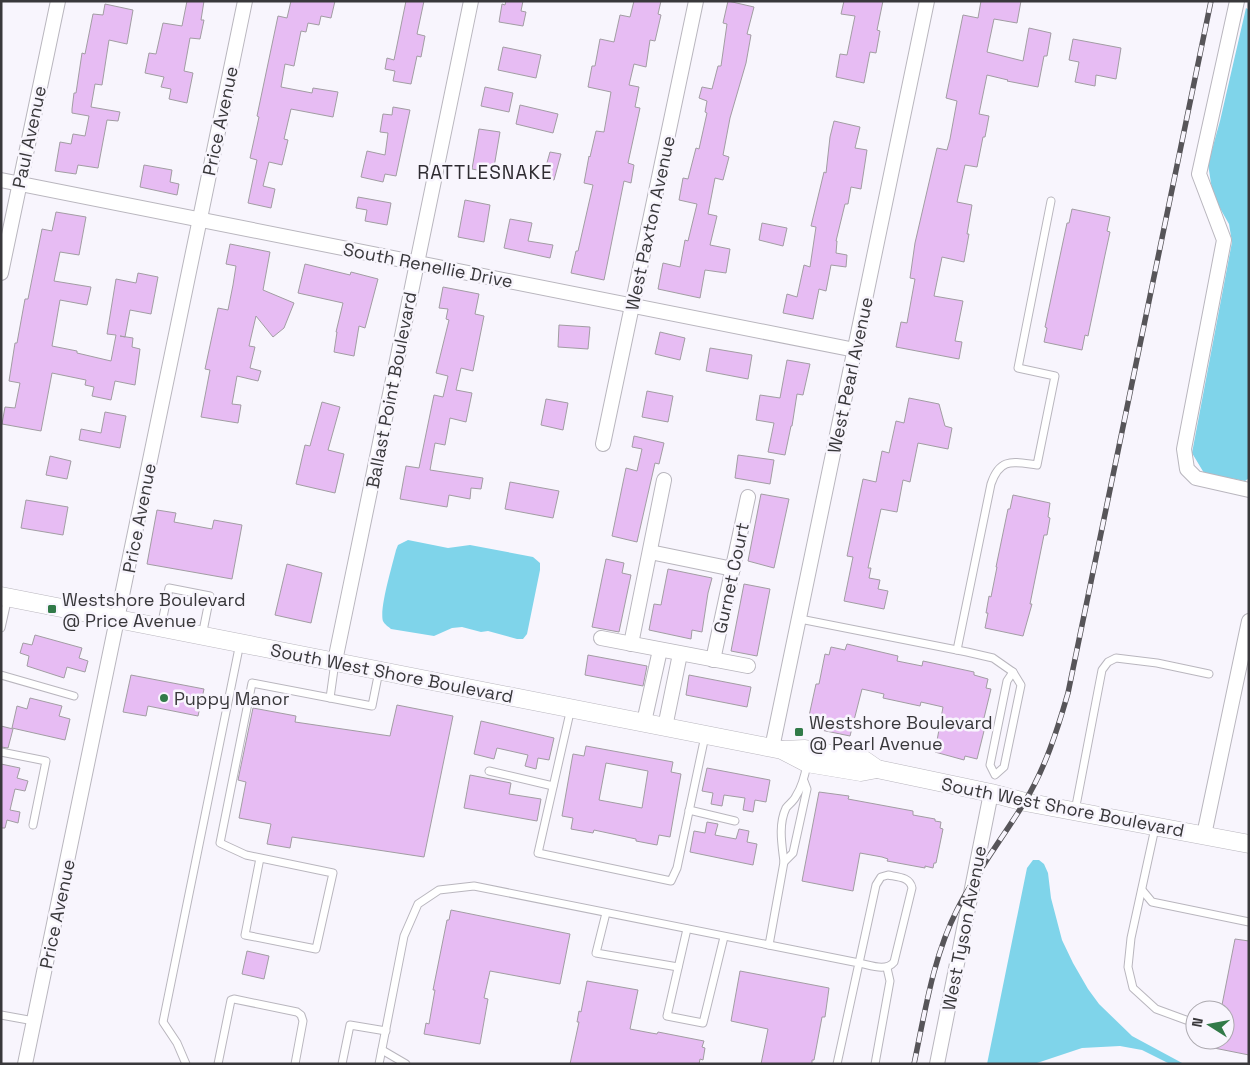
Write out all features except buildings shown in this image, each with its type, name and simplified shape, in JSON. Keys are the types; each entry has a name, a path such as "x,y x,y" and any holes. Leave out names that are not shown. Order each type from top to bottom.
{"street":[{"name":"Paul Avenue","path":"1,274 58,1"},
{"name":"Price Avenue","path":"25,1064 245,1"},
{"name":"Ballast Point Boulevard","path":"336,661 416,262 471,1"},
{"name":"West Paxton Avenue","path":"603,444 696,1"},
{"name":"West Pearl Avenue","path":"777,749 800,619 927,1"},
{"path":"1237,1 1199,174 1224,240 1184,449 1187,469 1196,478 1249,490"},
{"name":"South Renellie Drive","path":"1,180 855,350"},
{"path":"631,644 664,480"},
{"name":"Gurnet Court","path":"713,660 748,497"},
{"path":"650,552 733,569"},
{"name":"South West Shore Boulevard","path":"5,596 777,749 805,748 864,760 877,769"},
{"path":"1204,835 1249,620"},
{"path":"601,638 748,666"},
{"path":"644,722 660,650"},
{"path":"665,727 680,654"},
{"name":"South West Shore Boulevard","path":"777,749 807,763 861,772 877,769 1025,802 1249,844"},
{"name":"West Tyson Avenue","path":"937,1064 991,793"}],"lane":[{"path":"957,650 990,484 994,473 1004,464 1014,462 1037,465 1054,376 1018,368 1051,201"},
{"path":"161,627 169,588 210,596 202,636"},
{"path":"1,628 5,596"},
{"path":"800,619 992,658 1012,672 1021,684 1004,767 995,775 991,793"},
{"path":"186,1064 177,1043 163,1022 240,643"},
{"path":"1075,811 1102,670 1108,662 1116,658 1157,663 1209,674"},
{"path":"330,698 336,661"},
{"path":"260,858 244,935 316,949 333,874 260,858 246,855 220,843 252,683 372,706 379,670"},
{"path":"995,775 990,765 1007,681 1012,672"},
{"path":"1,675 74,696"},
{"path":"571,708 538,853 671,881 677,868 705,735"},
{"path":"1,752 46,761 33,825"},
{"path":"784,862 793,853 806,790 804,781 807,763"},
{"path":"489,771 553,786"},
{"path":"768,945 784,862 780,832 786,809 798,795 799,788 804,781"},
{"path":"689,810 735,821"},
{"path":"1156,826 1128,958 1128,967 1133,988 1156,1009 1185,1020"},
{"path":"837,1064 876,885 881,877 888,875 906,879 911,883 912,888 894,962 887,968"},
{"path":"379,1064 404,936 418,904 438,890 474,886 887,968"},
{"path":"1142,890 1152,902 1249,922"},
{"path":"606,912 596,953 678,967"},
{"path":"687,929 667,1016 703,1023 724,937"},
{"path":"875,1064 890,982 887,968"},
{"path":"218,1064 231,1000 234,999 297,1012 301,1015 303,1021 295,1064"},
{"path":"1,1015 34,1021"},
{"path":"342,1064 350,1025 386,1031"},
{"path":"382,1050 406,1064"}],"water":[{"path":"1246,8 1249,10 1249,478 1245,481 1204,473 1192,453 1232,242 1229,224 1213,196 1208,164"},
{"path":"408,540 448,548 470,545 533,557 540,563 527,634 523,639 462,627 452,628 434,636 391,629 383,621 383,607 396,550 398,545"},
{"path":"1033,860 1039,860 1044,864 1048,873 1051,898 1062,940 1088,989 1099,1004 1132,1036 1184,1064 1170,1064 1142,1050 1120,1046 1082,1048 1034,1064 987,1064 1027,868"}],"railway":[{"path":"914,1064 931,985 949,928 972,882 1016,816 1038,777 1050,749 1068,693 1211,1"}],"place":[{"name":"Westshore Boulevard @ Price Avenue","path":"52,609"},
{"name":"Puppy Manor","path":"164,698"},
{"name":"Westshore Boulevard @ Pearl Avenue","path":"799,732"}],"district":[{"name":"RATTLESNAKE","path":"485,172"}]}
